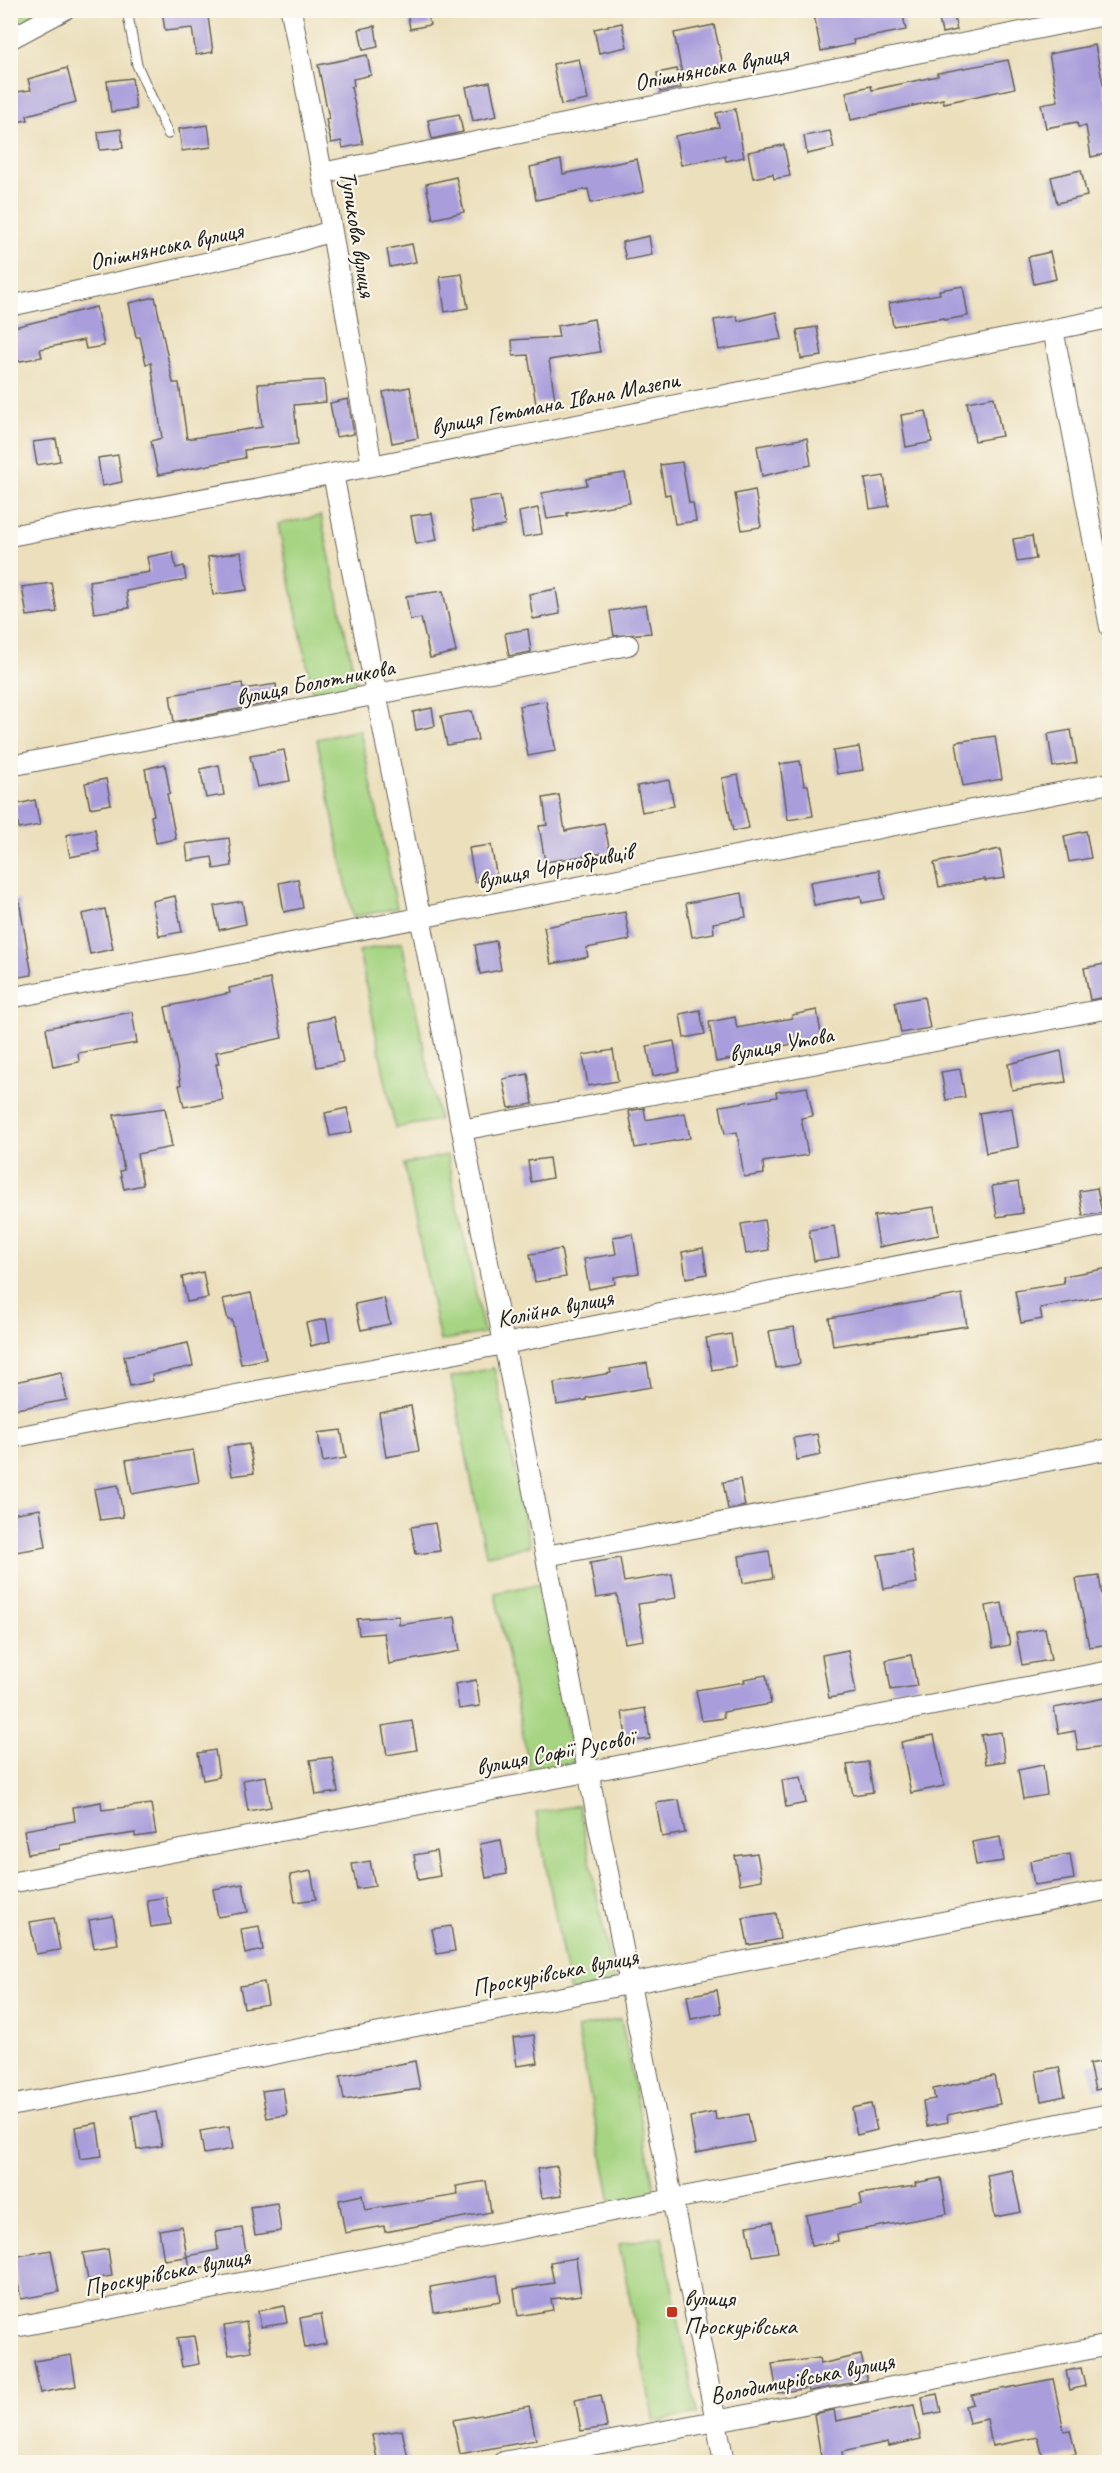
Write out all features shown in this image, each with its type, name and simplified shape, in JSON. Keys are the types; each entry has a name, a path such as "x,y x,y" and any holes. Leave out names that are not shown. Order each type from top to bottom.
{"street":[{"path":"10,39 64,10"},
{"name":"Тупикова вулиця","path":"291,10 322,173 372,466"},
{"name":"Опішнянська вулиця","path":"322,173 1110,14"},
{"name":"Опішнянська вулиця","path":"10,306 264,250 332,231"},
{"name":"вулиця Гетьмана Івана Мазепи","path":"10,536 333,474 1110,318"},
{"path":"1053,329 1103,561 1110,627"},
{"path":"333,474 724,2463"},
{"name":"вулиця Болотникова","path":"10,766 377,696 628,645"},
{"name":"вулиця Чорнобривців","path":"10,998 1110,783"},
{"name":"вулиця Утова","path":"462,1130 1110,1008"},
{"name":"Колійна вулиця","path":"10,1438 504,1344 1110,1224"},
{"path":"546,1556 1110,1449"},
{"name":"вулиця Софії Русової","path":"10,1883 1110,1671"},
{"name":"Проскурівська вулиця","path":"10,2106 1110,1889"},
{"name":"Проскурівська вулиця","path":"10,2328 673,2201 1110,2114"},
{"name":"Володимирівська вулиця","path":"503,2463 1110,2345"}],"lane":[{"path":"127,10 137,65 168,134"}],"green space":[{"path":"11,11 64,11 11,39"},
{"path":"321,516 358,693 315,702 278,524"},
{"path":"360,730 397,908 353,917 317,739"},
{"path":"402,942 439,1120 395,1128 359,951"},
{"path":"447,1155 484,1333 440,1341 404,1164"},
{"path":"494,1368 530,1546 486,1555 451,1377"},
{"path":"539,1584 574,1763 530,1771 495,1593"},
{"path":"579,1805 614,1983 570,1992 536,1813"},
{"path":"621,2019 656,2197 612,2206 577,2028"},
{"path":"662,2236 697,2414 654,2422 619,2244"}],"building":[{"path":"162,10 207,10 213,52 196,55 192,28 165,31"},
{"path":"407,10 427,10 430,25 410,29"},
{"path":"838,10 902,10 906,30 853,40 854,44 821,51 814,15"},
{"path":"953,12 957,30 942,33 938,15"},
{"path":"622,23 627,47 599,53 594,29"},
{"path":"714,25 723,65 682,74 674,33"},
{"path":"375,26 378,47 363,50 359,29"},
{"path":"1095,45 1106,98 1110,97 1110,153 1091,157 1086,126 1078,127 1077,122 1046,128 1041,104 1058,101 1049,54"},
{"path":"367,55 371,75 353,79 354,86 351,87 363,144 343,148 341,141 331,143 326,119 329,118 318,65"},
{"path":"579,59 588,100 561,105 553,64"},
{"path":"1008,60 1015,88 944,103 943,99 851,120 846,92 871,86 872,90 938,76 937,73"},
{"path":"67,68 76,102 27,115 28,120 10,123 10,93 31,90 28,79"},
{"path":"677,69 681,88 660,92 657,73"},
{"path":"132,78 136,109 111,112 107,81"},
{"path":"490,82 497,116 473,121 466,87"},
{"path":"735,109 744,157 726,161 725,156 681,165 675,136 719,127 716,113"},
{"path":"459,114 463,132 432,139 428,120"},
{"path":"208,125 211,147 182,151 179,129"},
{"path":"121,129 123,148 100,150 98,132"},
{"path":"830,131 834,148 807,154 804,136"},
{"path":"784,145 790,176 774,179 773,174 753,178 748,152"},
{"path":"637,159 644,192 591,203 588,189 536,200 530,167 561,160 563,174"},
{"path":"1081,170 1087,196 1057,203 1051,177"},
{"path":"456,177 464,212 433,219 426,184"},
{"path":"649,236 652,255 626,260 622,242"},
{"path":"412,244 416,262 390,267 387,249"},
{"path":"1050,252 1056,279 1034,284 1028,257"},
{"path":"462,274 468,308 445,312 440,277"},
{"path":"963,286 968,316 893,326 889,303 940,294 939,290"},
{"path":"155,297 173,383 179,383 187,439 262,427 258,384 324,380 326,402 294,405 298,444 244,450 245,458 158,475 151,441 162,438 151,363 146,364 140,337 136,337 129,303"},
{"path":"96,307 104,346 86,349 84,340 40,349 42,357 10,363 10,328"},
{"path":"776,312 782,339 719,350 714,320 737,316 738,321"},
{"path":"594,319 600,352 549,360 555,400 536,404 528,355 513,356 512,340 559,337 557,326"},
{"path":"817,327 822,356 801,359 797,330"},
{"path":"410,387 418,438 392,443 383,392"},
{"path":"994,397 1002,436 975,441 967,402"},
{"path":"348,399 354,434 336,437 330,403"},
{"path":"926,411 932,442 906,447 901,415"},
{"path":"807,438 811,465 762,476 757,446"},
{"path":"56,439 60,461 37,465 33,442"},
{"path":"118,455 122,482 102,486 98,458"},
{"path":"682,462 689,503 693,503 696,521 675,524 670,494 665,495 660,465"},
{"path":"625,473 630,503 567,513 567,516 547,519 542,493 587,485 586,479"},
{"path":"884,476 889,506 870,509 865,479"},
{"path":"755,490 761,527 742,530 735,494"},
{"path":"500,496 505,526 474,531 469,501"},
{"path":"538,508 542,534 523,537 519,512"},
{"path":"432,513 437,540 416,544 411,516"},
{"path":"1032,536 1036,559 1017,562 1013,539"},
{"path":"173,552 176,568 184,566 186,580 126,591 129,608 94,613 89,581 150,572 147,557"},
{"path":"241,552 247,590 213,595 208,557"},
{"path":"52,583 57,612 27,616 22,587"},
{"path":"556,589 560,614 533,619 529,594"},
{"path":"443,591 456,652 430,658 421,618 410,620 406,596"},
{"path":"646,605 651,633 614,636 610,611"},
{"path":"528,629 531,652 509,656 505,633"},
{"path":"242,683 243,689 276,684 278,701 174,722 170,695"},
{"path":"546,701 556,751 528,756 519,706"},
{"path":"432,708 435,726 416,730 413,712"},
{"path":"472,711 478,740 447,745 441,716"},
{"path":"1071,730 1077,763 1053,767 1048,734"},
{"path":"995,736 1002,779 963,786 956,742"},
{"path":"859,747 863,770 837,774 833,751"},
{"path":"284,750 290,781 257,787 250,756"},
{"path":"800,761 804,785 808,785 813,816 788,820 780,764"},
{"path":"165,764 170,793 167,794 176,839 156,843 151,816 154,815 145,769"},
{"path":"219,765 224,795 206,798 200,769"},
{"path":"738,775 749,828 733,831 722,778"},
{"path":"106,779 111,804 90,808 85,783"},
{"path":"669,780 674,806 642,812 637,786"},
{"path":"559,795 565,831 604,823 610,852 545,862 539,826 547,825 543,798"},
{"path":"35,800 40,825 19,829 14,805"},
{"path":"95,829 99,851 70,857 66,835"},
{"path":"1086,831 1091,858 1069,862 1064,836"},
{"path":"229,838 232,866 214,869 212,857 188,861 186,844"},
{"path":"491,845 497,878 475,882 469,848"},
{"path":"1000,849 1005,878 939,887 934,863"},
{"path":"879,870 885,899 862,903 861,896 814,905 810,882"},
{"path":"298,879 303,908 284,912 279,883"},
{"path":"742,893 746,917 713,923 714,933 692,937 686,903"},
{"path":"175,896 182,932 159,936 152,901"},
{"path":"19,900 32,975 13,978 10,971 10,901"},
{"path":"242,901 246,924 219,930 214,906"},
{"path":"105,909 113,949 90,954 82,914"},
{"path":"625,912 630,940 586,948 588,957 551,964 544,927"},
{"path":"496,941 501,970 480,974 475,945"},
{"path":"1110,963 1110,996 1090,1000 1084,968"},
{"path":"270,979 282,1038 216,1052 223,1100 184,1107 165,1007 230,993 229,988"},
{"path":"924,997 930,1028 901,1033 895,1002"},
{"path":"700,1010 705,1034 684,1038 680,1014"},
{"path":"817,1010 822,1039 742,1053 742,1057 716,1062 709,1022 735,1017 737,1028 792,1018 792,1015"},
{"path":"132,1012 137,1043 78,1053 79,1062 53,1067 46,1028"},
{"path":"334,1017 343,1062 317,1067 309,1022"},
{"path":"674,1041 679,1071 653,1076 647,1046"},
{"path":"613,1050 618,1081 588,1086 583,1055"},
{"path":"1061,1051 1066,1082 1012,1090 1008,1064"},
{"path":"960,1069 965,1097 946,1100 941,1072"},
{"path":"528,1074 533,1104 509,1108 503,1079"},
{"path":"807,1087 813,1116 801,1118 808,1155 763,1162 764,1174 744,1177 737,1132 725,1134 720,1106 777,1097 776,1092"},
{"path":"165,1108 172,1147 137,1154 143,1185 124,1189 120,1171 124,1170 114,1115"},
{"path":"347,1108 352,1132 330,1136 325,1113"},
{"path":"644,1108 646,1120 685,1113 690,1138 635,1148 629,1111"},
{"path":"1012,1108 1018,1147 986,1153 979,1113"},
{"path":"549,1158 552,1178 531,1182 528,1161"},
{"path":"1018,1182 1023,1213 997,1217 992,1186"},
{"path":"1097,1188 1102,1213 1083,1216 1079,1191"},
{"path":"934,1207 939,1235 879,1247 874,1216"},
{"path":"764,1220 769,1250 746,1254 741,1224"},
{"path":"834,1226 839,1257 814,1261 809,1230"},
{"path":"633,1234 639,1273 614,1277 615,1284 589,1289 584,1259 616,1254 613,1237"},
{"path":"703,1248 707,1274 686,1278 682,1252"},
{"path":"561,1249 566,1277 535,1282 530,1254"},
{"path":"1110,1268 1110,1295 1040,1308 1042,1319 1021,1323 1015,1291 1064,1283 1063,1276"},
{"path":"203,1272 208,1298 187,1302 182,1277"},
{"path":"251,1293 266,1359 241,1364 232,1320 228,1320 223,1299"},
{"path":"962,1294 967,1326 833,1346 829,1318"},
{"path":"384,1298 390,1324 361,1330 355,1304"},
{"path":"326,1319 330,1341 311,1346 306,1323"},
{"path":"794,1327 800,1364 776,1368 769,1331"},
{"path":"731,1334 736,1366 712,1370 706,1338"},
{"path":"188,1343 193,1366 152,1375 153,1381 130,1386 124,1356"},
{"path":"647,1363 651,1387 557,1405 554,1383 611,1373 610,1369"},
{"path":"61,1372 67,1400 10,1410 10,1383"},
{"path":"411,1406 419,1451 386,1457 379,1412"},
{"path":"341,1430 346,1458 323,1462 318,1433"},
{"path":"817,1434 821,1455 797,1460 793,1438"},
{"path":"249,1444 254,1473 232,1476 227,1447"},
{"path":"193,1450 199,1482 132,1494 126,1460"},
{"path":"740,1479 745,1506 728,1509 723,1482"},
{"path":"118,1485 123,1517 100,1520 94,1489"},
{"path":"40,1509 46,1547 16,1552 10,1514"},
{"path":"435,1523 440,1551 416,1554 411,1527"},
{"path":"911,1550 917,1583 884,1589 878,1555"},
{"path":"769,1551 773,1578 743,1583 739,1556"},
{"path":"620,1558 624,1582 672,1574 676,1598 638,1604 644,1640 625,1643 617,1595 596,1598 590,1563"},
{"path":"1099,1576 1104,1607 1110,1606 1110,1644 1089,1647 1076,1579"},
{"path":"1002,1603 1010,1645 993,1648 986,1606"},
{"path":"399,1616 399,1625 455,1617 460,1651 389,1664 384,1633 359,1635 357,1619"},
{"path":"1045,1628 1051,1660 1022,1665 1016,1633"},
{"path":"848,1650 856,1693 829,1698 822,1655"},
{"path":"911,1655 917,1686 891,1690 886,1660"},
{"path":"766,1675 771,1704 723,1712 724,1718 702,1721 696,1690 745,1682 744,1679"},
{"path":"476,1680 480,1706 459,1709 455,1684"},
{"path":"1110,1697 1110,1745 1078,1750 1075,1731 1059,1734 1054,1708"},
{"path":"645,1708 650,1739 627,1742 622,1712"},
{"path":"412,1721 417,1750 387,1755 382,1726"},
{"path":"1001,1732 1005,1761 986,1764 981,1735"},
{"path":"934,1735 944,1786 911,1793 901,1742"},
{"path":"215,1750 219,1777 203,1780 198,1753"},
{"path":"332,1757 338,1792 316,1795 310,1760"},
{"path":"868,1762 873,1792 853,1795 847,1765"},
{"path":"1043,1765 1047,1795 1023,1799 1018,1770"},
{"path":"266,1776 271,1807 248,1811 243,1780"},
{"path":"801,1777 806,1803 786,1807 782,1780"},
{"path":"679,1800 685,1833 662,1837 656,1803"},
{"path":"101,1802 102,1810 151,1804 156,1834 135,1837 135,1833 60,1845 60,1849 28,1854 24,1830 75,1821 73,1807"},
{"path":"1000,1837 1004,1861 976,1865 972,1842"},
{"path":"501,1840 507,1874 486,1878 480,1844"},
{"path":"436,1851 440,1876 418,1880 414,1855"},
{"path":"757,1853 762,1880 740,1884 735,1856"},
{"path":"1070,1854 1074,1879 1034,1885 1030,1861"},
{"path":"370,1861 375,1886 357,1889 352,1864"},
{"path":"311,1871 316,1899 295,1902 290,1875"},
{"path":"243,1884 248,1912 218,1917 213,1889"},
{"path":"166,1897 171,1924 151,1927 147,1900"},
{"path":"776,1913 780,1939 748,1945 743,1918"},
{"path":"113,1916 118,1944 94,1948 89,1920"},
{"path":"54,1918 60,1950 36,1954 30,1922"},
{"path":"259,1926 263,1950 245,1954 241,1929"},
{"path":"451,1926 455,1951 437,1954 432,1929"},
{"path":"264,1982 268,2004 244,2008 240,1986"},
{"path":"717,1990 721,2013 691,2019 687,1996"},
{"path":"534,2035 538,2063 517,2066 513,2038"},
{"path":"1110,2060 1110,2087 1095,2090 1089,2064"},
{"path":"415,2061 420,2089 344,2100 340,2076"},
{"path":"1059,2067 1065,2096 1041,2101 1036,2071"},
{"path":"994,2076 1000,2104 947,2115 948,2122 927,2126 923,2101 935,2099 933,2089"},
{"path":"283,2088 287,2115 267,2118 262,2091"},
{"path":"871,2104 877,2130 857,2135 852,2108"},
{"path":"156,2112 162,2146 137,2150 132,2116"},
{"path":"715,2112 716,2120 748,2114 754,2142 696,2153 690,2117"},
{"path":"97,2123 102,2156 80,2159 75,2127"},
{"path":"229,2126 233,2149 204,2154 200,2131"},
{"path":"557,2166 562,2195 542,2198 537,2169"},
{"path":"1012,2170 1021,2212 995,2217 987,2175"},
{"path":"941,2178 947,2214 837,2234 838,2241 811,2246 806,2215 862,2204 860,2194 916,2186 915,2183"},
{"path":"486,2181 491,2212 385,2232 384,2226 345,2233 339,2200 362,2195 365,2210 458,2195 456,2186"},
{"path":"277,2203 281,2231 255,2235 250,2207"},
{"path":"772,2222 778,2252 753,2256 747,2226"},
{"path":"182,2226 187,2257 164,2260 159,2230"},
{"path":"242,2228 247,2260 190,2269 188,2256 218,2250 216,2232"},
{"path":"108,2249 112,2276 88,2280 83,2253"},
{"path":"51,2250 59,2292 21,2299 13,2257"},
{"path":"576,2258 581,2295 551,2299 553,2310 518,2316 514,2289 554,2283 550,2262"},
{"path":"497,2275 501,2301 434,2312 430,2287"},
{"path":"284,2306 287,2323 261,2327 258,2311"},
{"path":"321,2314 326,2344 305,2348 300,2318"},
{"path":"246,2322 251,2351 229,2355 224,2326"},
{"path":"194,2336 199,2364 182,2367 177,2338"},
{"path":"71,2355 76,2386 40,2393 34,2361"},
{"path":"861,2355 867,2380 809,2391 808,2388 777,2393 772,2364 819,2358 820,2364"},
{"path":"1081,2368 1085,2386 1070,2390 1066,2371"},
{"path":"1053,2379 1064,2431 1070,2430 1076,2454 1044,2461 1038,2437 992,2446 987,2419 969,2423 965,2406 973,2404 971,2395"},
{"path":"937,2394 941,2412 925,2415 922,2397"},
{"path":"601,2395 607,2427 581,2431 575,2400"},
{"path":"914,2405 921,2439 889,2446 888,2442 842,2452 843,2459 822,2463 814,2414 834,2410 836,2421"},
{"path":"529,2406 536,2440 460,2454 453,2420"},
{"path":"402,2430 409,2463 378,2463 372,2435"}],"place":[{"name":"вулиця Проскурівська","path":"672,2312"}]}
